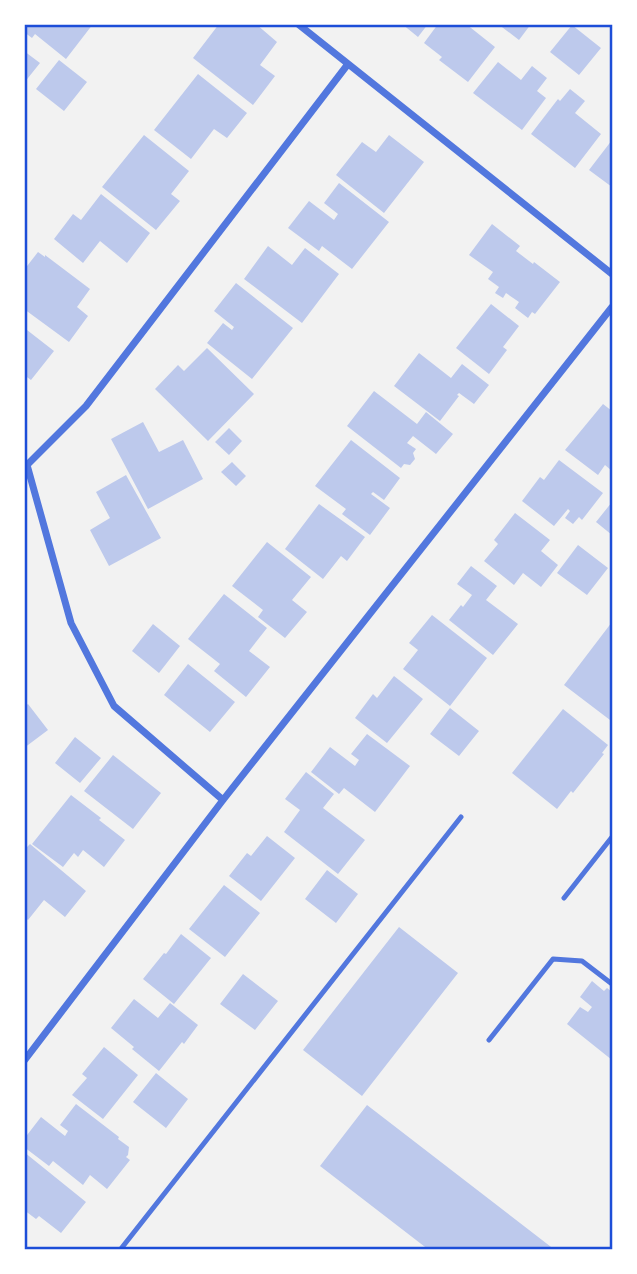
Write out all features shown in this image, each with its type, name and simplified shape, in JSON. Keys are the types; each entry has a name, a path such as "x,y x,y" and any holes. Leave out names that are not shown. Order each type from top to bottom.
{"street":[{"path":"298,24 612,274"},
{"path":"223,800 114,706 71,622 27,465 86,406 348,64"},
{"path":"24,1061 223,800 612,307"}],"lane":[{"path":"120,1250 461,817"},
{"path":"564,898 612,837"},
{"path":"489,1040 553,958 582,961 612,984"}],"building":[{"path":"24,24 93,24 66,59 35,34 32,38 24,32"},
{"path":"219,24 256,24 277,42 260,65 275,76 253,105 193,58"},
{"path":"402,24 428,24 418,37"},
{"path":"438,24 466,24 495,47 468,82 439,60 442,57 424,43"},
{"path":"498,24 531,24 519,40"},
{"path":"572,25 601,48 579,75 550,52"},
{"path":"24,51 40,63 24,83"},
{"path":"59,60 87,82 64,111 36,89"},
{"path":"498,62 521,80 532,66 547,78 537,91 546,98 522,130 473,93"},
{"path":"198,74 247,113 227,138 214,129 191,159 154,130"},
{"path":"570,89 585,101 575,113 601,134 575,168 531,134 558,99 560,101"},
{"path":"144,135 189,171 171,194 180,201 156,230 102,187"},
{"path":"389,135 424,162 384,213 336,175 362,142 376,152"},
{"path":"612,140 612,187 589,170"},
{"path":"339,183 389,222 352,269 322,246 319,251 288,228 309,201 334,220 338,214 324,203"},
{"path":"101,194 150,233 127,263 100,241 83,263 54,239 73,214 81,220"},
{"path":"492,224 520,246 516,251 560,282 535,314 532,312 528,318 515,308 519,302 506,293 503,298 495,293 499,287 488,279 493,272 469,255"},
{"path":"268,246 292,265 305,248 339,274 302,323 244,279"},
{"path":"38,252 90,289 77,307 88,316 69,342 24,309 24,270"},
{"path":"236,283 293,328 252,379 207,343 223,323 232,330 234,327 214,311"},
{"path":"491,304 519,326 503,347 507,350 489,374 456,348"},
{"path":"27,330 54,351 31,380 24,375 24,334"},
{"path":"207,348 254,394 208,441 155,389 178,365 184,371"},
{"path":"419,353 451,378 462,364 489,385 474,404 459,393 440,421 394,386"},
{"path":"374,391 417,424 426,412 453,434 436,454 413,436 407,443 416,449 413,453 415,459 410,465 404,464 401,468 347,426"},
{"path":"603,404 612,411 612,471 605,465 598,475 565,450"},
{"path":"143,422 159,452 183,440 203,479 148,509 111,439"},
{"path":"229,428 242,441 229,455 215,442"},
{"path":"351,440 400,478 384,500 373,492 371,494 390,508 370,535 342,514 346,509 315,486"},
{"path":"559,460 603,493 582,520 579,517 573,524 565,518 570,511 568,509 554,526 522,501 540,477 544,480"},
{"path":"232,462 246,476 236,486 221,472"},
{"path":"126,475 161,538 109,566 90,530 110,518 96,492"},
{"path":"612,502 612,535 596,522"},
{"path":"319,504 365,537 347,561 341,556 323,579 285,549"},
{"path":"515,513 550,540 541,551 558,565 541,587 523,573 514,585 484,561 498,544 494,540"},
{"path":"267,542 311,577 292,600 307,612 285,638 258,617 263,610 232,586"},
{"path":"578,545 608,568 587,595 557,573"},
{"path":"471,566 497,586 486,600 518,624 493,655 449,620 472,595 457,584"},
{"path":"224,594 267,628 249,651 270,667 246,697 214,671 220,664 188,639"},
{"path":"432,615 487,658 450,706 403,669 418,650 409,643"},
{"path":"612,622 612,718 610,720 564,685"},
{"path":"153,624 180,646 159,673 132,651"},
{"path":"188,664 235,702 210,732 164,695"},
{"path":"394,676 423,699 387,743 355,718 373,694 377,698"},
{"path":"28,704 48,730 24,748 24,707"},
{"path":"450,708 479,731 459,756 430,734"},
{"path":"563,709 608,745 573,793 571,791 557,809 512,773"},
{"path":"367,734 410,766 375,812 344,788 339,794 311,772 330,747 355,766 359,760 351,754"},
{"path":"75,737 101,758 80,783 55,763"},
{"path":"113,755 161,793 133,829 84,791"},
{"path":"306,772 334,794 323,808 365,840 338,874 284,832 300,810 285,799"},
{"path":"71,795 125,840 104,867 83,850 78,857 74,853 63,867 32,844"},
{"path":"267,836 295,858 261,901 229,876 247,853 251,856"},
{"path":"30,844 86,891 65,917 44,900 28,920 24,917 24,850"},
{"path":"327,870 358,894 336,923 305,899"},
{"path":"224,885 260,913 225,957 189,929"},
{"path":"399,927 458,973 362,1096 303,1050"},
{"path":"181,934 211,958 174,1004 143,979"},
{"path":"243,974 278,1001 255,1030 220,1004"},
{"path":"592,981 604,991 607,988 612,992 612,1060 567,1024 580,1007 588,1012 592,1007 580,997"},
{"path":"134,999 158,1018 170,1003 198,1025 159,1071 111,1028"},
{"path":"104,1047 138,1075 103,1119 72,1095 87,1078 82,1074"},
{"path":"156,1073 188,1099 166,1128 133,1102"},
{"path":"76,1104 129,1147 126,1157 130,1160 107,1189 90,1175 83,1185 53,1161 49,1166 24,1147 24,1139 41,1117 65,1136 68,1131 60,1125"},
{"path":"367,1105 555,1250 429,1250 320,1166"},
{"path":"24,1152 86,1202 61,1233 39,1216 36,1219 24,1210"}]}
